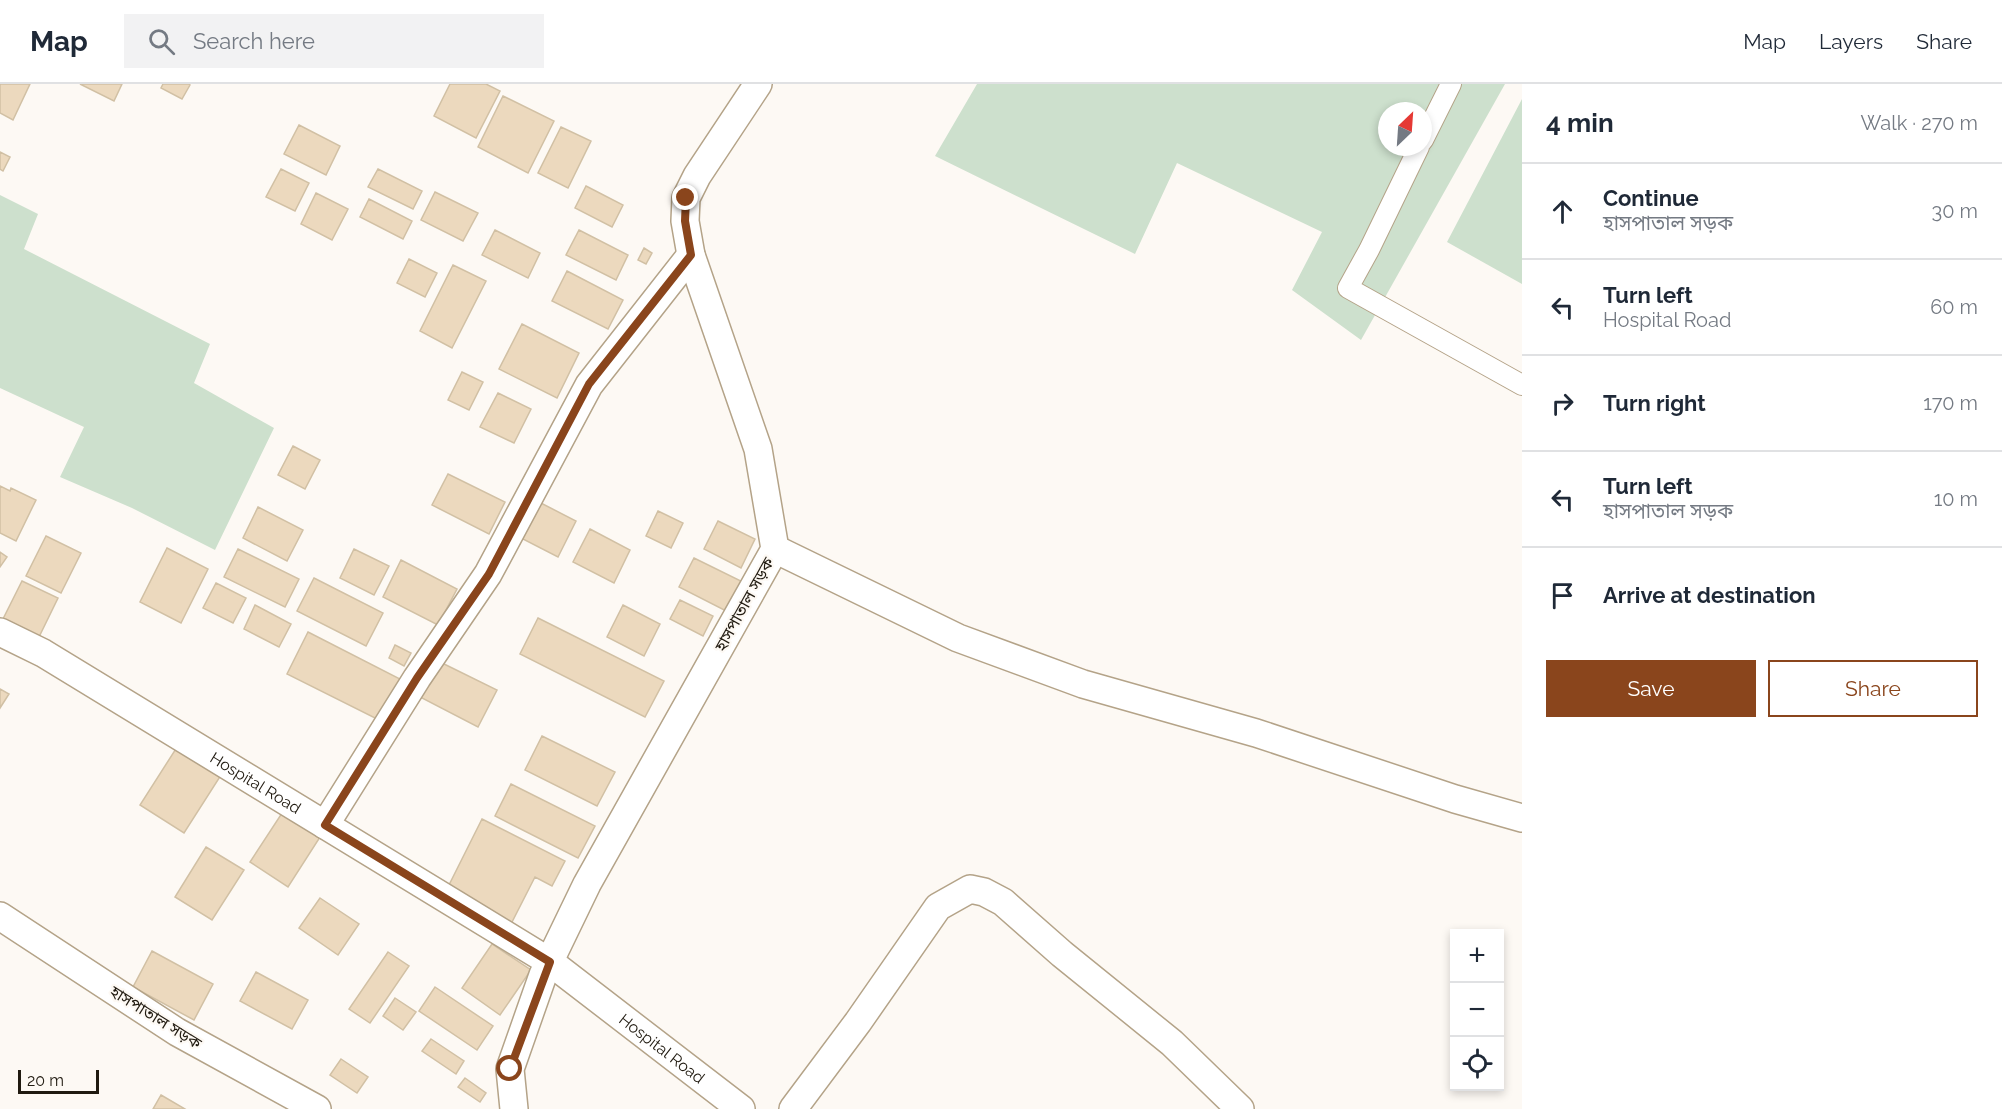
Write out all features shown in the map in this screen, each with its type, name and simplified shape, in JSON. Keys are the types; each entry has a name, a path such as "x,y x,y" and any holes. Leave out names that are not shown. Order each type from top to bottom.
{"street":[{"name":"হাসপাতাল সড়ক","path":"514,1109 510,1069 550,962 587,884 775,549 758,448 691,255 685,221 686,198 697,176 758,84"},
{"path":"1432,122 1451,84"},
{"path":"1415,156 1370,250 1348,288 1522,385"},
{"path":"325,825 417,678 489,574 589,384 691,255"},
{"path":"775,549 958,638 1083,684 1256,733 1455,799 1522,818"},
{"name":"Hospital Road","path":"0,632 42,653 550,962 741,1109"},
{"path":"793,1109 858,1022 938,907 970,889 984,892 1004,902 1062,954 1172,1043 1240,1109"},
{"name":"হাসপাতাল সড়ক","path":"0,916 177,1032 316,1109"}],"green space":[{"path":"977,84 1505,84 1361,340 1292,290 1322,232 1177,163 1135,254 935,156"},
{"path":"1522,99 1522,284 1447,242"},
{"path":"0,195 38,214 24,249 210,344 194,383 274,428 215,550 132,508 60,477 84,427 0,388"}],"building":[{"path":"0,84 30,84 13,120 0,113"},
{"path":"80,84 122,84 114,101"},
{"path":"163,84 190,85 182,99 161,88"},
{"path":"450,84 486,84 500,91 476,138 434,116"},
{"path":"503,96 554,121 528,173 478,147"},
{"path":"299,125 340,146 326,175 284,154"},
{"path":"561,127 591,141 568,188 538,173"},
{"path":"0,152 10,157 3,171 0,169"},
{"path":"281,169 309,183 295,211 266,197"},
{"path":"378,169 422,191 413,209 368,187"},
{"path":"586,186 623,205 612,227 575,208"},
{"path":"435,192 478,213 463,241 421,220"},
{"path":"316,193 348,209 332,240 301,224"},
{"path":"369,199 412,221 403,239 360,217"},
{"path":"495,230 540,253 528,278 482,255"},
{"path":"579,230 628,255 616,280 566,255"},
{"path":"644,248 652,253 646,264 638,260"},
{"path":"409,259 437,273 425,297 397,283"},
{"path":"453,265 486,281 452,348 420,331"},
{"path":"567,271 623,300 608,329 552,301"},
{"path":"522,324 579,353 557,398 499,369"},
{"path":"462,372 483,382 469,410 448,400"},
{"path":"498,393 531,409 514,443 480,427"},
{"path":"293,446 320,460 305,489 278,475"},
{"path":"448,474 505,502 489,534 432,505"},
{"path":"0,486 10,491 11,488 36,500 16,541 0,533"},
{"path":"535,500 576,521 558,557 517,536"},
{"path":"258,507 303,530 287,561 243,538"},
{"path":"658,511 683,523 671,548 646,536"},
{"path":"718,521 755,539 741,568 704,549"},
{"path":"590,529 630,550 614,583 573,562"},
{"path":"46,536 81,553 61,593 26,576"},
{"path":"167,548 208,569 181,623 140,602"},
{"path":"238,549 299,579 285,607 224,577"},
{"path":"354,549 389,566 374,595 340,578"},
{"path":"0,552 7,557 0,567"},
{"path":"694,558 749,585 734,615 679,587"},
{"path":"401,560 457,589 438,625 383,597"},
{"path":"314,578 383,613 366,646 297,611"},
{"path":"22,581 58,598 38,639 2,621"},
{"path":"216,583 246,598 233,623 203,608"},
{"path":"680,600 713,616 703,636 670,619"},
{"path":"255,605 291,624 279,647 244,629"},
{"path":"623,605 660,624 644,656 607,637"},
{"path":"538,618 664,681 645,717 520,654"},
{"path":"308,632 400,679 379,720 287,674"},
{"path":"395,645 411,653 404,666 389,658"},
{"path":"438,661 497,690 478,727 420,697"},
{"path":"0,689 9,694 0,708"},
{"path":"542,736 615,772 597,806 525,770"},
{"path":"179,744 223,772 184,833 140,805"},
{"path":"511,784 595,826 578,858 495,816"},
{"path":"284,810 322,834 288,887 250,862"},
{"path":"482,819 565,861 552,886 535,877 511,924 446,891"},
{"path":"206,847 244,870 212,920 175,897"},
{"path":"320,898 359,924 338,955 299,928"},
{"path":"492,944 531,970 500,1015 462,988"},
{"path":"152,951 213,984 194,1020 133,987"},
{"path":"388,952 409,966 370,1023 349,1009"},
{"path":"256,972 308,1000 292,1029 240,1001"},
{"path":"435,987 493,1026 477,1050 419,1011"},
{"path":"395,998 416,1012 403,1030 383,1016"},
{"path":"431,1039 464,1061 456,1074 422,1051"},
{"path":"341,1059 368,1077 357,1093 330,1075"},
{"path":"465,1078 486,1093 480,1102 458,1087"},
{"path":"161,1095 185,1109 153,1109"}],"route":[{"path":"510,1069 543,975 550,962 325,825 417,678 489,574 589,384 691,255 685,221 686,198"}]}
